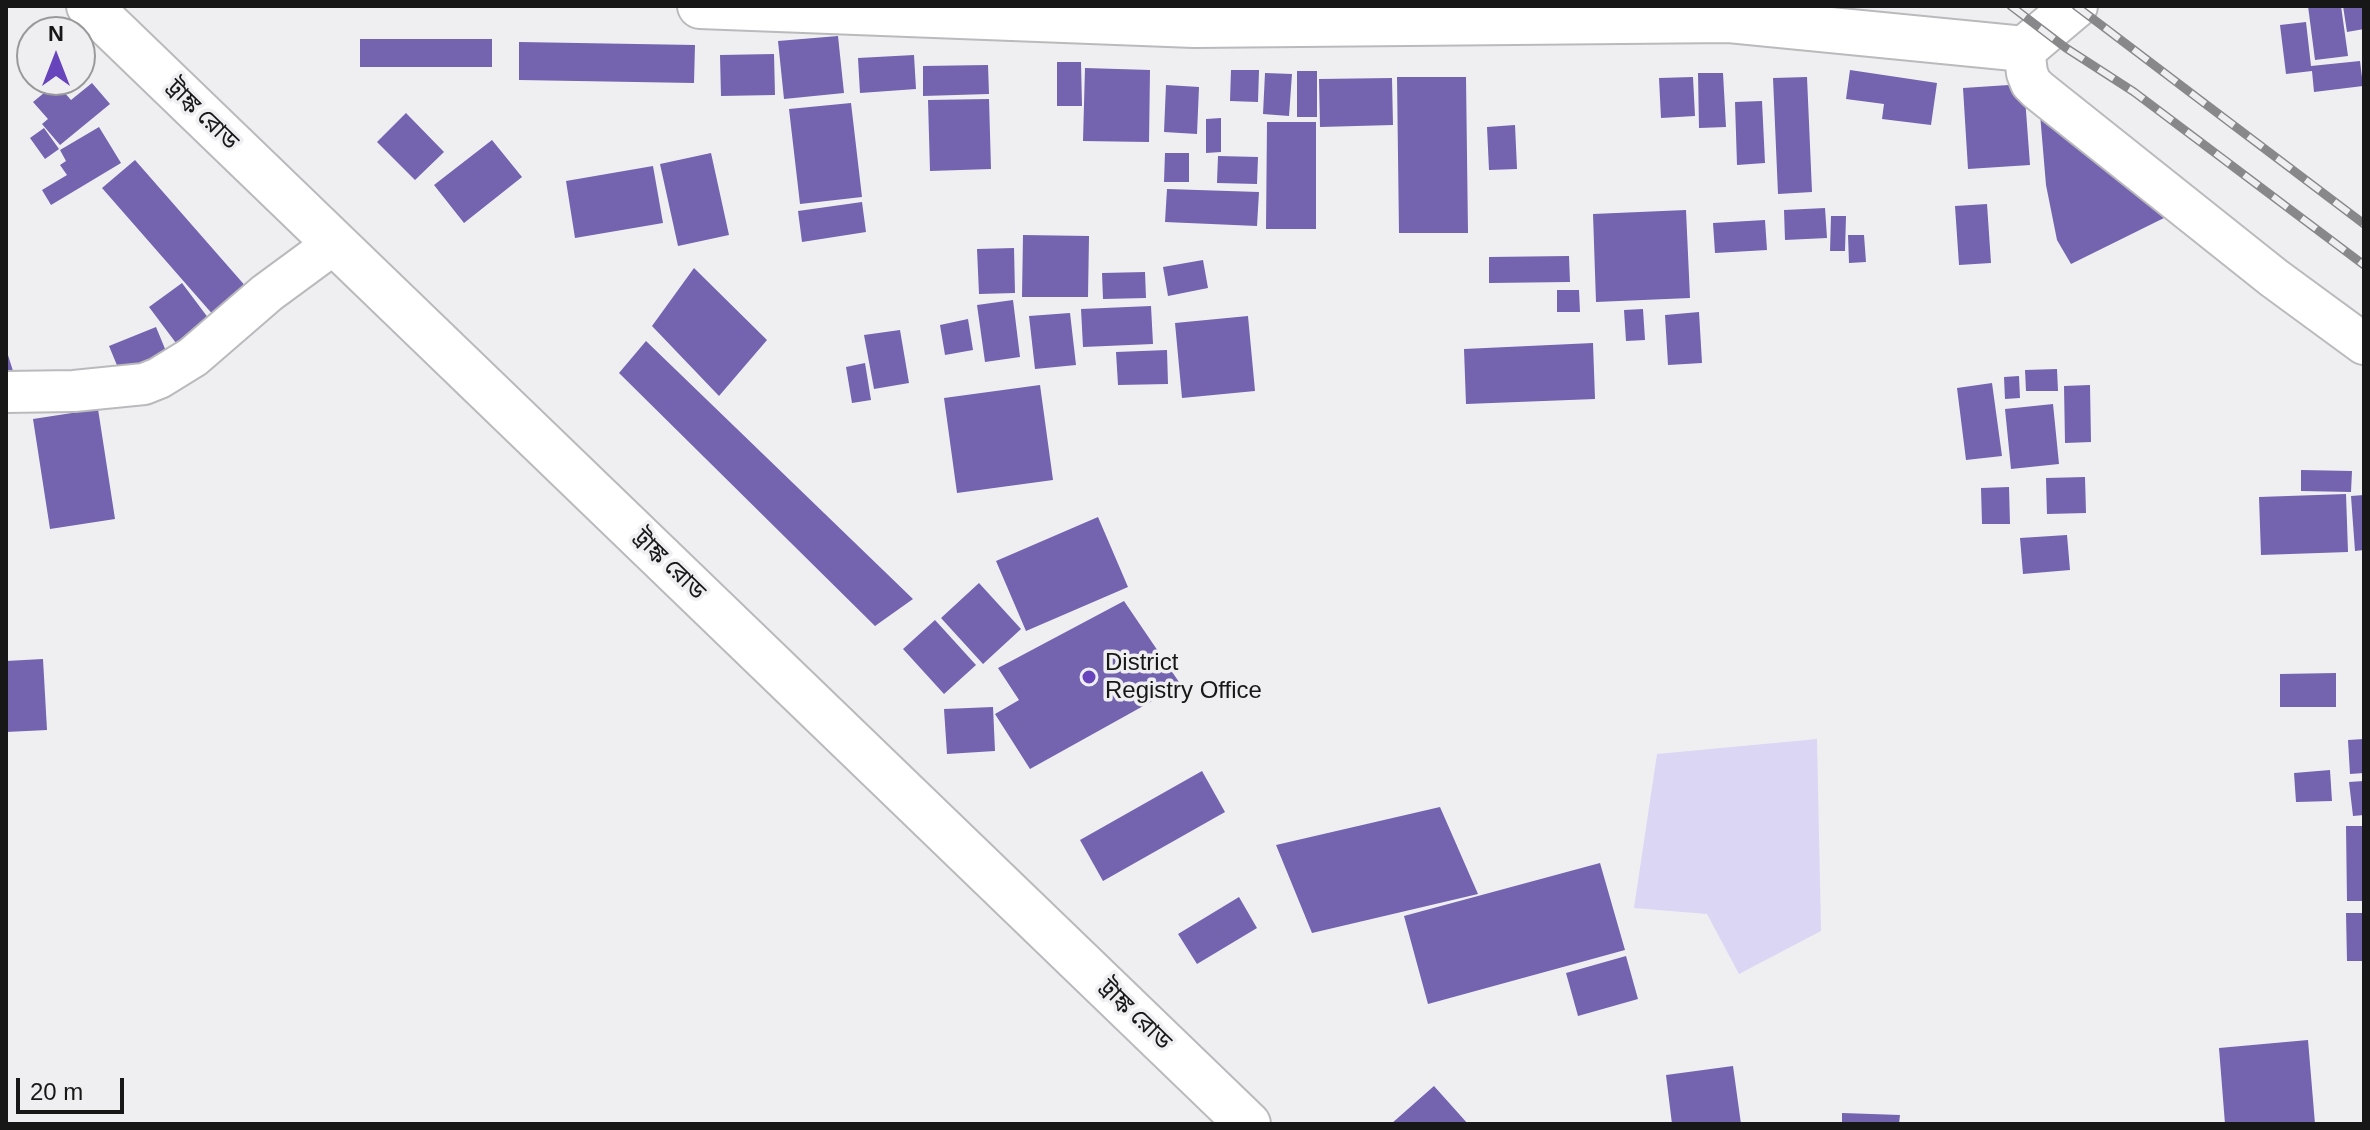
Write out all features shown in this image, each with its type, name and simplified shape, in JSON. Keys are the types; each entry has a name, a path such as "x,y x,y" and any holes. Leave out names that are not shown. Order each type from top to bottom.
{"main road":[{"name":"ট্রাঙ্ক রোড","path":"89,6 1248,1124"},
{"path":"700,6 1194,25 1729,20 2024,49 2075,6"}],"street":[{"path":"2024,49 2027,73 2038,90 2274,278 2364,344"},
{"path":"6,392 74,391 144,384 159,378 193,357 267,293 335,243"}],"shaded area":[{"path":"1817,739 1821,931 1739,974 1707,914 1634,908 1657,754"}],"building":[{"path":"2308,6 2341,6 2348,56 2315,60"},
{"path":"2343,6 2364,6 2364,29 2347,32"},
{"path":"2306,22 2311,66 2360,61 2363,86 2314,92 2312,71 2286,74 2280,25"},
{"path":"838,36 844,93 784,99 778,41"},
{"path":"360,39 492,39 492,67 360,67"},
{"path":"519,42 695,45 694,83 519,80"},
{"path":"774,54 775,95 721,96 720,55"},
{"path":"914,55 916,89 860,93 858,58"},
{"path":"1057,62 1081,62 1082,106 1057,106"},
{"path":"988,65 989,94 923,96 923,66"},
{"path":"1085,68 1150,70 1149,142 1083,141"},
{"path":"1231,70 1259,70 1258,102 1230,101"},
{"path":"1850,70 1937,83 1931,125 1882,119 1884,104 1846,99"},
{"path":"1297,71 1317,71 1317,117 1297,117"},
{"path":"1265,73 1292,74 1289,116 1263,114"},
{"path":"1698,73 1723,73 1726,127 1699,128"},
{"path":"1397,77 1466,77 1468,233 1399,233"},
{"path":"1693,77 1695,116 1661,118 1659,78"},
{"path":"1807,77 1812,192 1778,194 1773,78"},
{"path":"1392,78 1393,125 1320,127 1319,79"},
{"path":"2024,84 2030,165 1968,169 1963,88"},
{"path":"1166,85 1199,87 1197,134 1164,132"},
{"path":"96,88 110,104 60,145 42,124 48,119 33,102 40,96 67,96 71,100 76,96 96,96"},
{"path":"989,99 991,169 930,171 928,100"},
{"path":"1762,101 1765,163 1737,165 1735,102"},
{"path":"851,103 862,197 800,204 789,109"},
{"path":"406,113 444,152 415,180 377,142"},
{"path":"2040,114 2166,217 2071,264 2057,240 2046,185"},
{"path":"1221,118 1221,152 1206,153 1206,119"},
{"path":"1267,122 1316,122 1316,229 1266,229"},
{"path":"1515,125 1517,169 1489,170 1487,127"},
{"path":"99,127 121,163 51,205 42,190 67,175 60,165 66,161 60,150"},
{"path":"44,128 59,149 45,159 30,138"},
{"path":"492,140 522,177 464,223 434,185"},
{"path":"711,153 729,235 678,246 660,164"},
{"path":"1165,153 1189,153 1189,182 1164,182"},
{"path":"1218,156 1258,157 1257,184 1217,183"},
{"path":"135,160 255,297 222,325 102,188"},
{"path":"653,166 663,223 575,238 566,181"},
{"path":"1167,189 1259,192 1257,226 1165,222"},
{"path":"862,202 866,232 802,242 798,211"},
{"path":"1987,204 1991,263 1959,265 1955,206"},
{"path":"1825,208 1827,238 1785,240 1784,210"},
{"path":"1686,210 1690,298 1596,302 1593,214"},
{"path":"1831,216 1846,216 1845,251 1830,251"},
{"path":"1765,220 1767,250 1715,253 1713,223"},
{"path":"1023,235 1089,236 1088,297 1022,297"},
{"path":"1848,235 1864,235 1866,262 1849,263"},
{"path":"1014,248 1015,293 979,294 977,249"},
{"path":"1569,256 1570,282 1489,283 1489,257"},
{"path":"1203,260 1208,288 1168,296 1163,267"},
{"path":"694,268 767,340 719,396 652,326"},
{"path":"1145,272 1146,298 1103,299 1102,273"},
{"path":"182,283 212,323 179,347 149,307"},
{"path":"1557,290 1579,290 1580,312 1557,312"},
{"path":"1013,300 1020,357 985,362 977,305"},
{"path":"1151,306 1153,344 1083,347 1081,309"},
{"path":"1643,309 1645,340 1626,341 1624,310"},
{"path":"1699,312 1702,363 1668,365 1665,315"},
{"path":"1070,313 1076,365 1035,369 1029,316"},
{"path":"1248,316 1255,391 1182,398 1175,323"},
{"path":"968,319 973,350 945,355 940,325"},
{"path":"156,327 168,356 121,375 109,346"},
{"path":"900,330 909,383 874,389 864,335"},
{"path":"646,341 913,599 875,626 619,373"},
{"path":"1593,343 1595,399 1466,404 1464,349"},
{"path":"6,349 14,374 6,376"},
{"path":"1167,350 1168,384 1118,385 1116,352"},
{"path":"865,363 871,400 852,403 846,367"},
{"path":"2057,369 2058,391 2026,391 2025,370"},
{"path":"2019,376 2020,398 2005,399 2004,377"},
{"path":"1992,383 2002,456 1966,460 1957,388"},
{"path":"1040,385 1053,480 957,493 944,398"},
{"path":"2090,385 2091,442 2065,443 2064,386"},
{"path":"2053,404 2059,464 2011,469 2005,409"},
{"path":"98,409 115,519 50,529 33,419"},
{"path":"2301,470 2352,471 2351,492 2301,491"},
{"path":"2085,477 2086,513 2047,514 2046,478"},
{"path":"2009,487 2010,524 1982,524 1981,488"},
{"path":"2346,494 2348,552 2261,555 2259,497"},
{"path":"2364,495 2364,550 2355,551 2351,496"},
{"path":"1098,517 1128,587 1026,631 996,561"},
{"path":"2067,535 2070,570 2023,574 2020,538"},
{"path":"979,583 1021,629 983,664 941,618"},
{"name":"District Registry Office","path":"1124,601 1181,685 1030,769 995,714 1019,700 998,668"},
{"path":"935,620 976,665 944,694 903,649"},
{"path":"43,659 47,730 6,732 6,661"},
{"path":"2336,673 2336,707 2280,707 2280,674"},
{"path":"993,707 995,751 947,754 944,709"},
{"path":"2364,739 2364,773 2350,774 2348,740"},
{"path":"2330,770 2332,801 2296,802 2294,773"},
{"path":"1202,771 1225,812 1103,881 1080,840"},
{"path":"2364,781 2364,815 2353,816 2349,782"},
{"path":"1440,807 1478,894 1312,933 1276,845"},
{"path":"2346,826 2364,826 2364,901 2347,901"},
{"path":"1600,863 1625,950 1428,1004 1404,916"},
{"path":"1239,897 1257,928 1197,964 1178,934"},
{"path":"2346,913 2364,913 2364,961 2347,961"},
{"path":"1626,956 1638,999 1578,1016 1566,973"},
{"path":"2308,1040 2315,1124 2225,1124 2219,1048"},
{"path":"1733,1066 1741,1124 1672,1124 1666,1075"},
{"path":"1434,1086 1468,1124 1391,1124"},
{"path":"1842,1113 1900,1115 1899,1124 1842,1124"}],"railway":[{"path":"2011,6 2066,48 2134,92 2364,265"},
{"path":"2076,6 2364,224"}],"place":[{"name":"District Registry Office","path":"1089,677"}]}
